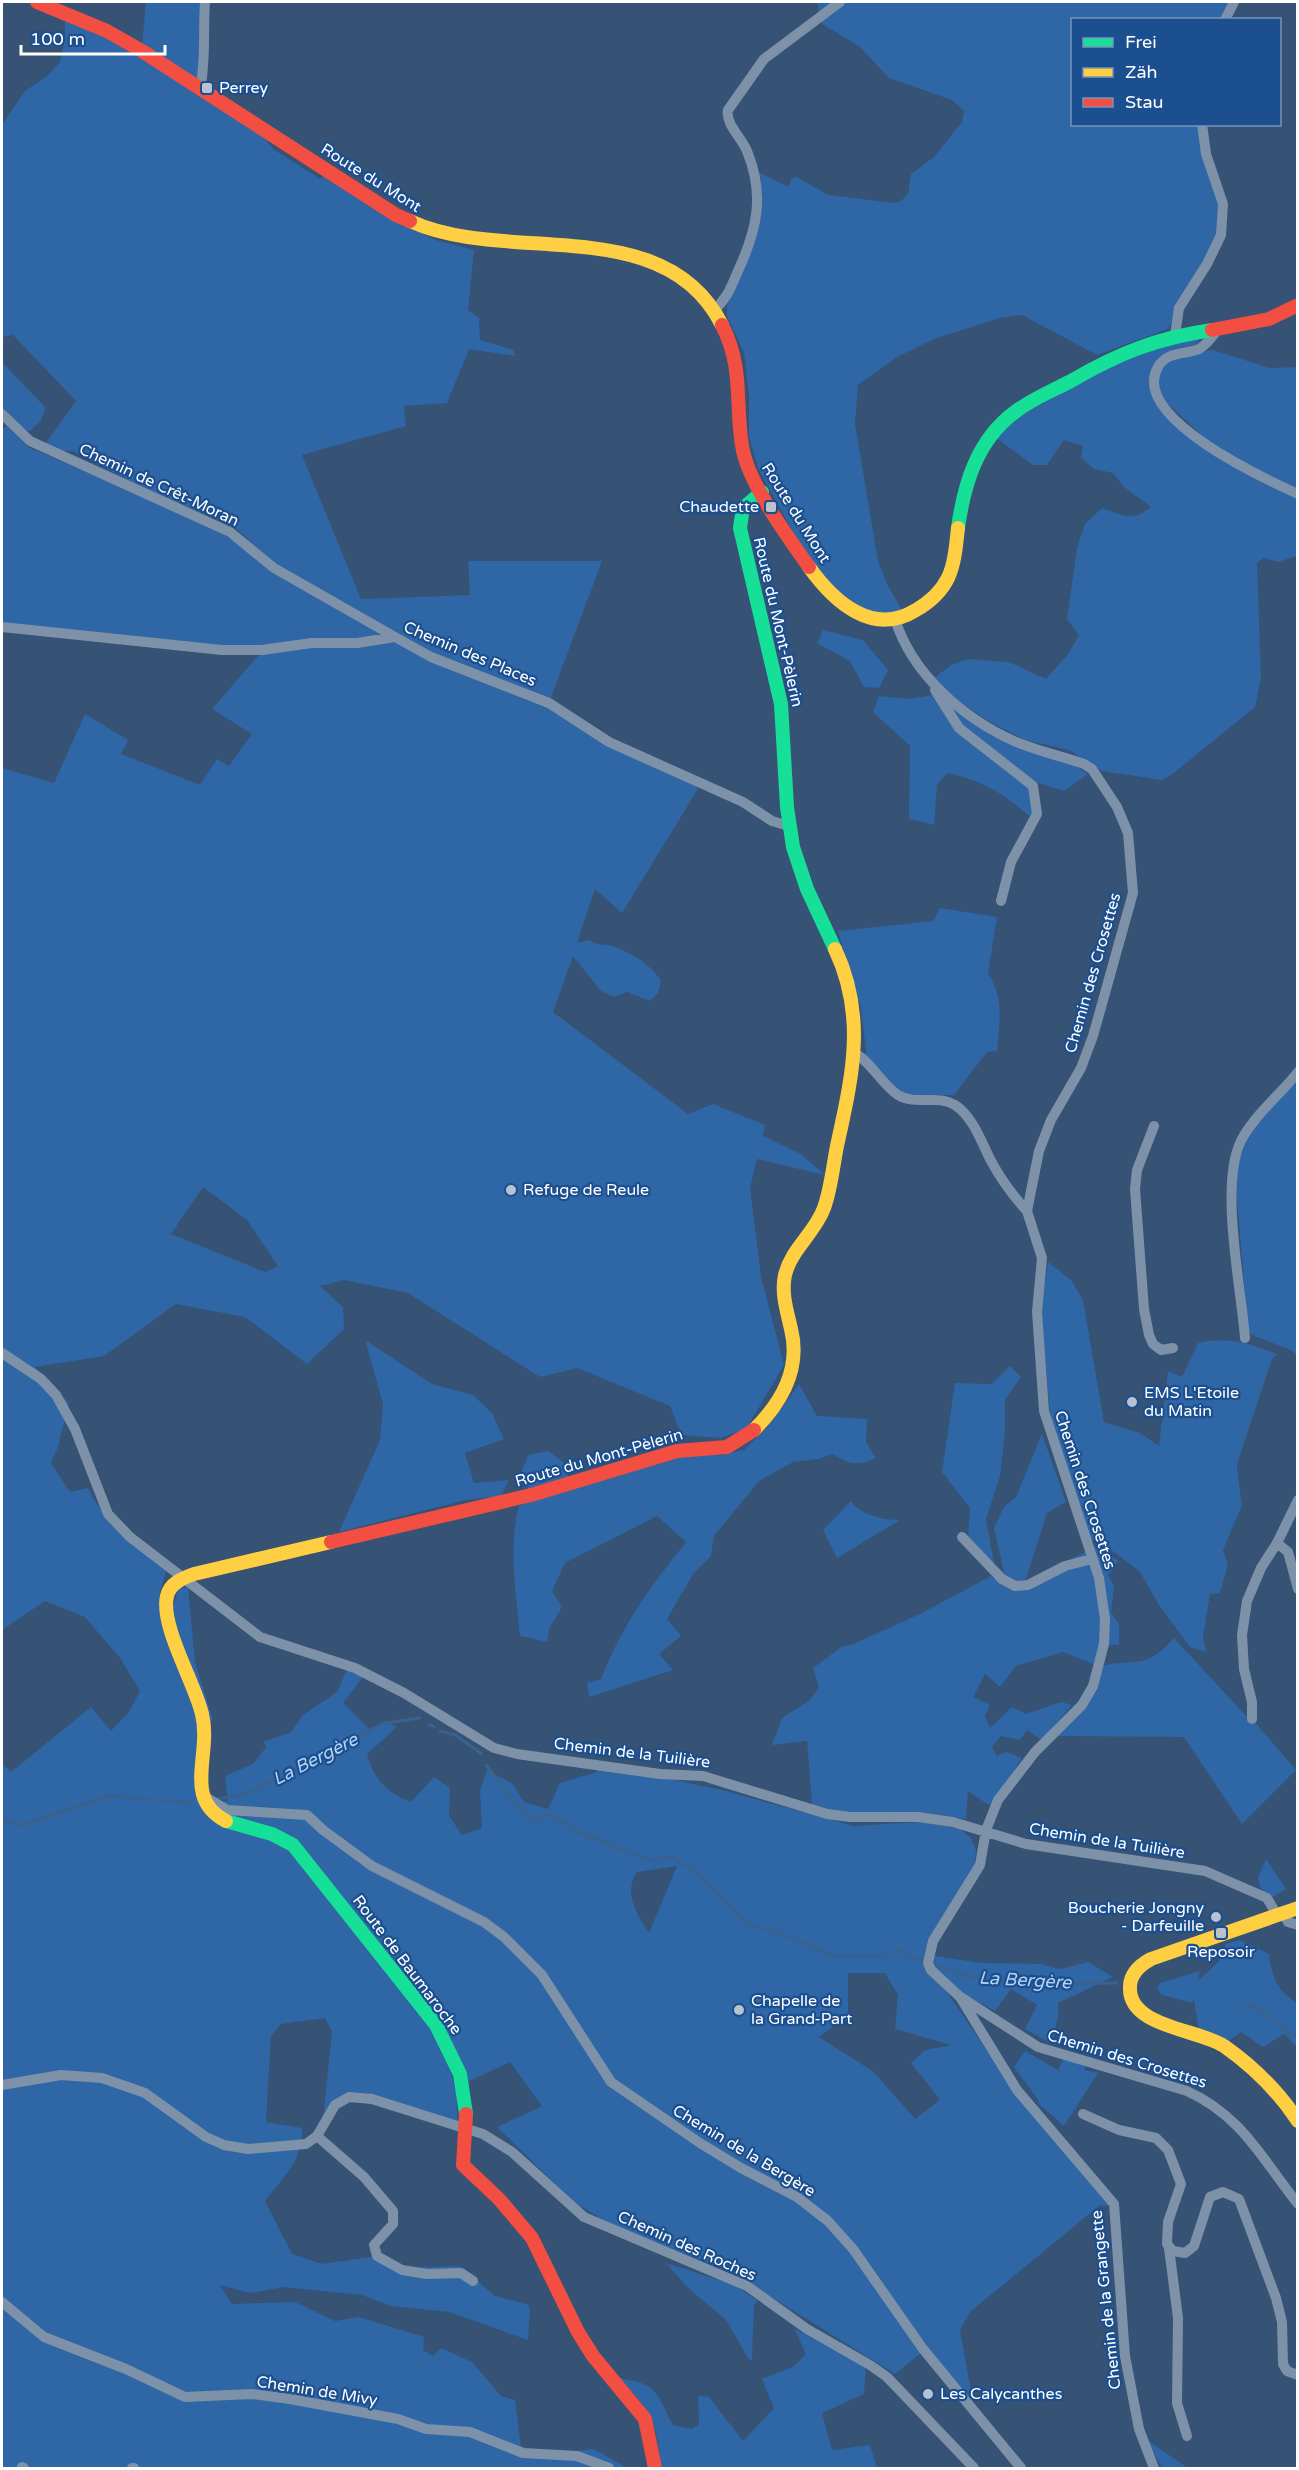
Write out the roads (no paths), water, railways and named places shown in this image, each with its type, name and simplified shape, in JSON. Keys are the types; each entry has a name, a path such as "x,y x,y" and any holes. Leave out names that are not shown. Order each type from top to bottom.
{"street":[{"name":"Route du Mont","path":"37,2 107,31 405,220 430,232 469,240 597,246 620,250 646,259 679,276 714,310 728,334 735,355 743,448 749,470 813,573 837,601 865,617 895,619 924,607 946,582 957,551 963,493 969,472 977,455 1003,421 1023,406 1141,344 1174,335 1272,319 1298,305"},
{"path":"200,89 203,76 202,40 205,2"},
{"path":"714,310 725,299 732,285 755,228 757,212 756,188 750,159 728,118 728,110 765,59 840,2"},
{"path":"1226,18 1234,2"},
{"path":"1174,335 1179,308 1207,264 1221,235 1223,204 1206,154 1202,126"},
{"path":"1218,329 1199,349 1179,352 1168,357 1158,366 1154,389 1160,401 1199,440 1216,452 1298,494"},
{"name":"Chemin de Crêt-Moran","path":"2,414 30,441 230,532 274,568 395,637"},
{"name":"Route du Mont-Pèlerin","path":"182,1578 531,1495 677,1451 725,1448 746,1439 767,1416 795,1368 795,1346 784,1294 785,1273 793,1255 816,1225 824,1208 855,1054 854,1019 844,971 834,943 803,879 789,826 782,704 740,528 743,508 762,492"},
{"name":"Chemin des Crosettes","path":"895,619 899,632 927,677 979,722 1013,740 1084,764 1092,769 1117,807 1128,833 1133,893 1093,1036 1081,1068 1051,1120 1039,1151 1027,1211 1042,1258 1037,1312 1044,1411 1099,1578 1105,1619 1104,1644 1093,1686 1074,1714 1012,1779 998,1800 986,1830 980,1865 933,1941 928,1963 931,1970 959,1996 1038,2048 1187,2091 1208,2100 1245,2132 1298,2204"},
{"name":"Chemin des Places","path":"2,627 222,650 262,650 312,643 357,643 395,637 431,657 549,703 609,742 743,802 772,821 789,826"},
{"path":"927,677 958,728 1033,786 1037,814 1011,862 1001,901"},
{"path":"855,1054 900,1096 910,1100 945,1100 957,1106 973,1125 990,1160 1027,1211"},
{"path":"1245,1338 1234,1219 1232,1178 1235,1157 1252,1125 1298,1072"},
{"path":"1154,1126 1137,1170 1135,1189 1144,1309 1153,1344 1161,1350 1173,1348"},
{"name":"Chemin de la Tuilière","path":"2,1353 41,1379 62,1404 102,1500 114,1522 182,1578 260,1636 355,1668 404,1693 494,1748 517,1754 660,1774 703,1776 827,1814 850,1817 918,1817 986,1830 1026,1844 1205,1871 1267,1898 1288,1922 1298,1925"},
{"path":"1252,1719 1244,1669 1242,1635 1247,1601 1261,1568 1277,1543 1298,1500"},
{"path":"963,1537 1002,1579 1015,1586 1028,1585 1065,1566 1092,1560"},
{"path":"1277,1543 1287,1552 1298,1589"},
{"path":"182,1578 167,1596 166,1613 203,1720 205,1753 201,1794"},
{"name":"Route de Baumaroche","path":"201,1794 205,1805 215,1817 277,1833 293,1845 445,2039 457,2063 463,2087 466,2127 462,2151 463,2165 499,2199 532,2238 571,2319 593,2356 645,2419 651,2438 655,2469"},
{"name":"Chemin de la Bergère","path":"201,1794 227,1810 307,1815 323,1830 372,1866 469,1914 504,1937 542,1976 611,2082 692,2138 741,2168 797,2197 828,2221 853,2249 922,2349 1021,2469"},
{"path":"1298,1908 1183,1946 1144,1962 1137,1968 1129,1986 1133,2002 1145,2017 1213,2039 1237,2055 1269,2082 1298,2121"},
{"name":"Chemin de la Grangette","path":"959,1996 1017,2090 1114,2204 1125,2356 1139,2429 1154,2469"},
{"path":"2,2085 62,2075 102,2078 145,2093 206,2137 235,2147 298,2147 317,2136 364,2177 393,2211 393,2224 374,2245 377,2256 402,2270 427,2274 461,2273 473,2282"},
{"name":"Chemin des Roches","path":"317,2136 334,2105 349,2097 372,2099 466,2127 503,2145 584,2217 747,2286 807,2329 870,2365 887,2378 974,2469"},
{"path":"1083,2114 1119,2130 1156,2138 1168,2150 1181,2184 1168,2222 1178,2318 1177,2403 1187,2436"},
{"path":"1169,2248 1181,2254 1191,2249 1207,2201 1214,2194 1228,2192 1239,2199 1276,2298 1282,2322 1282,2364 1287,2371 1298,2375"},
{"name":"Chemin de Mivy","path":"2,2302 44,2337 126,2369 185,2397 252,2394 290,2399 398,2419 426,2429 470,2432 524,2453 579,2456 609,2469"}],"waterway":[{"name":"La Bergère","path":"217,1799 249,1793 385,1723 420,1718"},
{"name":"La Bergère","path":"429,1724 434,1727"},
{"name":"La Bergère","path":"440,1731 455,1735 482,1754"},
{"name":"La Bergère","path":"486,1765 529,1819 538,1820 543,1814 552,1816 583,1834 650,1860 674,1858 702,1877 746,1923 779,1933 833,1956 890,1955 896,1949 925,1963"},
{"name":"La Bergère","path":"2,1823 6,1820 22,1825 109,1796 192,1803"},
{"name":"La Bergère","path":"934,1965 956,1973 1001,1981 1048,1984 1117,1983"},
{"name":"La Bergère","path":"1244,2002 1262,2011 1290,2035 1298,2035"}],"place":[{"name":"Perrey","path":"207,88"},
{"name":"Chaudette","path":"771,507"},
{"name":"Refuge de Reule","path":"511,1190"},
{"name":"EMS L'Etoile du Matin","path":"1132,1402"},
{"name":"Boucherie Jongny - Darfeuille","path":"1216,1917"},
{"name":"Reposoir","path":"1221,1933"},
{"name":"Chapelle de la Grand-Part","path":"739,2010"},
{"name":"Les Calycanthes","path":"928,2394"}]}
